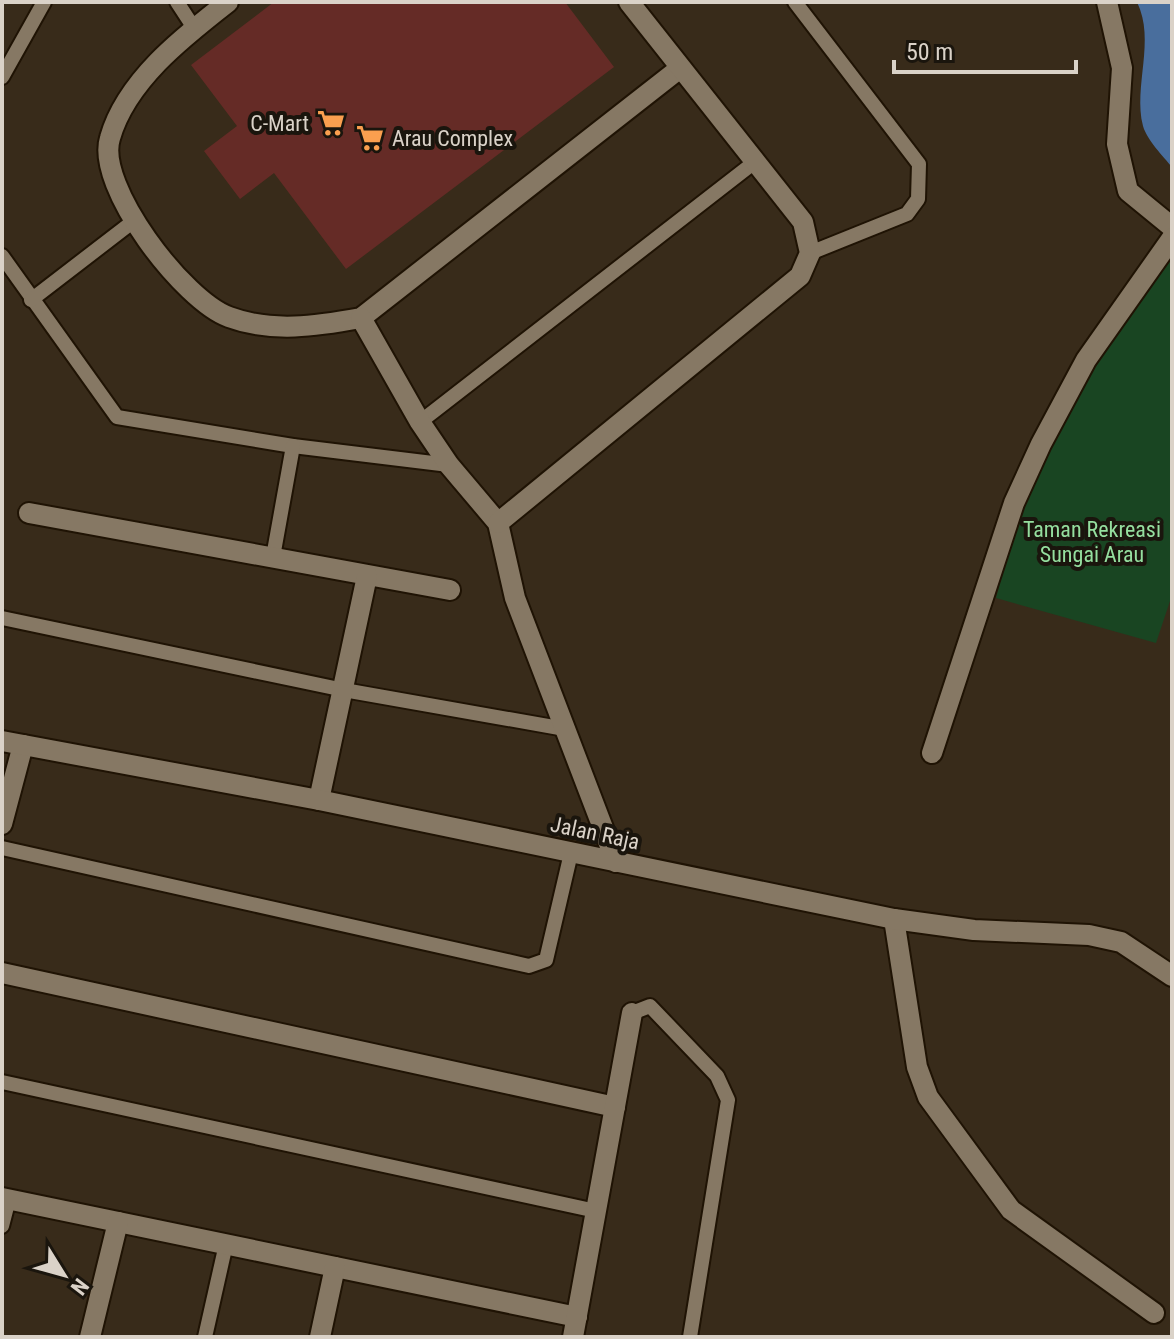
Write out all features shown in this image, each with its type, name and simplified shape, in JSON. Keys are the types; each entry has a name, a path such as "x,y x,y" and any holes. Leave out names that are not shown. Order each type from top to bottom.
{"street":[{"path":"228,2 194,28 138,85 108,140 111,171 135,220 172,274 228,317 298,329 361,318 679,69"},
{"path":"498,523 800,276 810,253 803,222 629,2"},
{"path":"1107,2 1122,68 1117,144 1128,191 1172,227"},
{"path":"932,753 1014,503 1041,444 1086,360 1172,238"},
{"path":"361,318 420,422 449,465 498,523 515,598 616,862"},
{"path":"29,513 450,590"},
{"path":"319,800 367,576"},
{"name":"Jalan Raja","path":"2,741 319,800 894,919 974,930 1089,935 1121,942 1172,976"},
{"path":"2,824 23,745"},
{"path":"894,919 917,1067 928,1097 1011,1210 1154,1313"},
{"path":"2,973 615,1107"},
{"path":"5,1199 335,1267 575,1327 632,1013"},
{"path":"90,1337 118,1222"},
{"path":"320,1337 335,1267"}],"lane":[{"path":"2,77 44,2"},
{"path":"177,2 194,28"},
{"path":"795,2 919,164 918,199 907,214 810,253"},
{"path":"420,422 756,161"},
{"path":"31,300 135,220"},
{"path":"2,256 117,417 293,446 449,465"},
{"path":"273,557 293,446"},
{"path":"2,618 344,690 565,729"},
{"path":"2,848 529,966 546,960 571,853"},
{"path":"632,1013 650,1006 717,1076 728,1100 690,1337"},
{"path":"2,1082 596,1211"},
{"path":"2,1226 5,1199"},
{"path":"205,1337 226,1244"}],"green space":[{"name":"Taman Rekreasi Sungai Arau","path":"1172,259 1172,595 1156,643 996,598 1021,498 1102,343"}],"water":[{"path":"1137,2 1172,2 1172,167 1143,126 1141,95 1145,32"}],"building":[{"name":"Arau Complex","path":"274,2 565,2 614,67 346,269 274,173 240,199 204,151 237,126 191,65"}],"place":[{"name":"C-Mart","path":"331,123"},
{"name":"Arau Complex","path":"370,138"}]}
